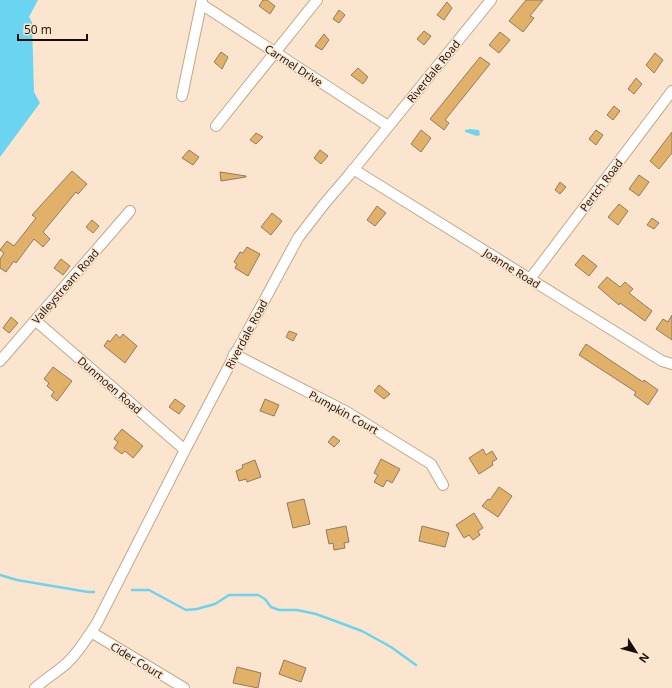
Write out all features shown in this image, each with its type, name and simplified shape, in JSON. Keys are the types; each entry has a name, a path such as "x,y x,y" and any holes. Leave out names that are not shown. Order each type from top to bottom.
{"street":[{"path":"216,126 317,0"},
{"name":"Riverdale Road","path":"35,688 68,662 91,632 234,354 298,238 491,0"},
{"path":"182,96 202,2"},
{"name":"Carmel Drive","path":"202,2 275,53 388,126"},
{"name":"Pertch Road","path":"530,279 672,91"},
{"name":"Joanne Road","path":"354,169 662,361 672,364"},
{"name":"Valleystream Road","path":"0,361 130,211"},
{"name":"Dunmoen Road","path":"36,321 185,450"},
{"name":"Pumpkin Court","path":"234,354 347,412 431,464 443,485"},
{"name":"Cider Court","path":"91,632 184,688"}],"water":[{"path":"0,0 38,0 29,17 32,22 34,92 40,103 0,157"},
{"path":"465,130 479,130 480,135 477,136 465,132"}],"building":[{"path":"263,0 267,0 275,6 270,14 259,6"},
{"path":"526,0 543,0 530,16 534,18 523,32 509,21"},
{"path":"447,2 452,8 444,20 437,15"},
{"path":"339,10 345,15 339,23 333,19"},
{"path":"424,31 431,36 424,45 417,39"},
{"path":"500,32 510,40 499,53 489,45"},
{"path":"324,34 329,40 322,50 315,46"},
{"path":"221,52 228,57 222,69 214,62"},
{"path":"655,53 663,60 654,73 646,65"},
{"path":"480,57 490,64 445,120 449,123 444,130 430,119"},
{"path":"358,68 368,77 363,84 351,75"},
{"path":"636,78 642,84 634,94 628,89"},
{"path":"614,106 620,111 613,120 607,115"},
{"path":"421,130 431,138 421,152 411,144"},
{"path":"596,130 603,135 596,145 589,139"},
{"path":"672,132 672,153 659,169 650,161"},
{"path":"256,133 263,137 256,144 250,140"},
{"path":"189,150 199,157 193,165 182,158"},
{"path":"320,150 328,156 321,164 314,158"},
{"path":"72,171 87,184 78,194 76,192 43,232 50,239 43,247 34,239 16,263 14,261 6,272 0,268 0,259 4,253 0,250 7,241 14,246 36,218 32,215"},
{"path":"220,172 246,176 246,177 221,181"},
{"path":"639,175 649,182 639,196 629,189"},
{"path":"560,182 566,187 560,194 555,190"},
{"path":"619,204 628,211 618,225 608,217"},
{"path":"377,206 386,213 375,226 367,220"},
{"path":"272,213 282,221 271,235 261,227"},
{"path":"652,218 659,223 654,229 647,225"},
{"path":"92,220 99,226 93,233 86,227"},
{"path":"247,247 260,254 248,276 235,268 237,264 234,262 240,252 243,253"},
{"path":"583,255 597,266 589,276 575,265"},
{"path":"61,259 70,266 63,275 54,268"},
{"path":"607,277 620,287 625,282 633,289 629,293 652,311 645,321 620,303 619,305 598,287"},
{"path":"672,315 672,340 656,329 663,319 668,322"},
{"path":"11,317 18,323 9,333 3,328"},
{"path":"289,331 297,334 293,341 286,337"},
{"path":"116,334 120,338 123,334 137,346 125,363 104,346 108,340 110,342"},
{"path":"586,344 643,382 644,380 658,390 648,405 634,395 636,392 579,355"},
{"path":"53,367 72,381 57,401 51,396 54,392 47,386 49,383 44,379"},
{"path":"379,385 390,394 384,399 374,391"},
{"path":"175,399 185,406 179,414 169,407"},
{"path":"265,399 279,405 274,416 260,411"},
{"path":"122,429 143,446 133,458 125,451 122,454 114,448 118,442 114,439"},
{"path":"333,436 340,441 334,447 328,442"},
{"path":"483,449 486,455 492,451 497,459 492,462 493,465 479,474 469,458"},
{"path":"381,459 400,469 392,483 387,480 383,487 374,482 378,475 374,473"},
{"path":"255,460 261,477 247,482 246,479 239,481 236,471 243,468 242,465"},
{"path":"499,487 512,496 498,517 482,506 488,499 490,500"},
{"path":"304,499 310,524 293,528 287,503"},
{"path":"474,513 483,528 478,531 480,535 473,540 469,535 464,538 456,525"},
{"path":"346,526 349,542 344,543 345,548 334,550 333,543 329,544 326,530"},
{"path":"422,526 449,533 445,547 419,541"},
{"path":"284,660 306,668 301,682 279,674"},
{"path":"237,667 261,673 258,688 233,683"}],"waterway":[{"path":"0,575 17,580 94,592"},
{"path":"132,590 149,590 186,610 197,609 215,604 229,595 258,595 265,599 271,607 279,610 297,610 316,614 362,631 391,647 416,665"}]}
